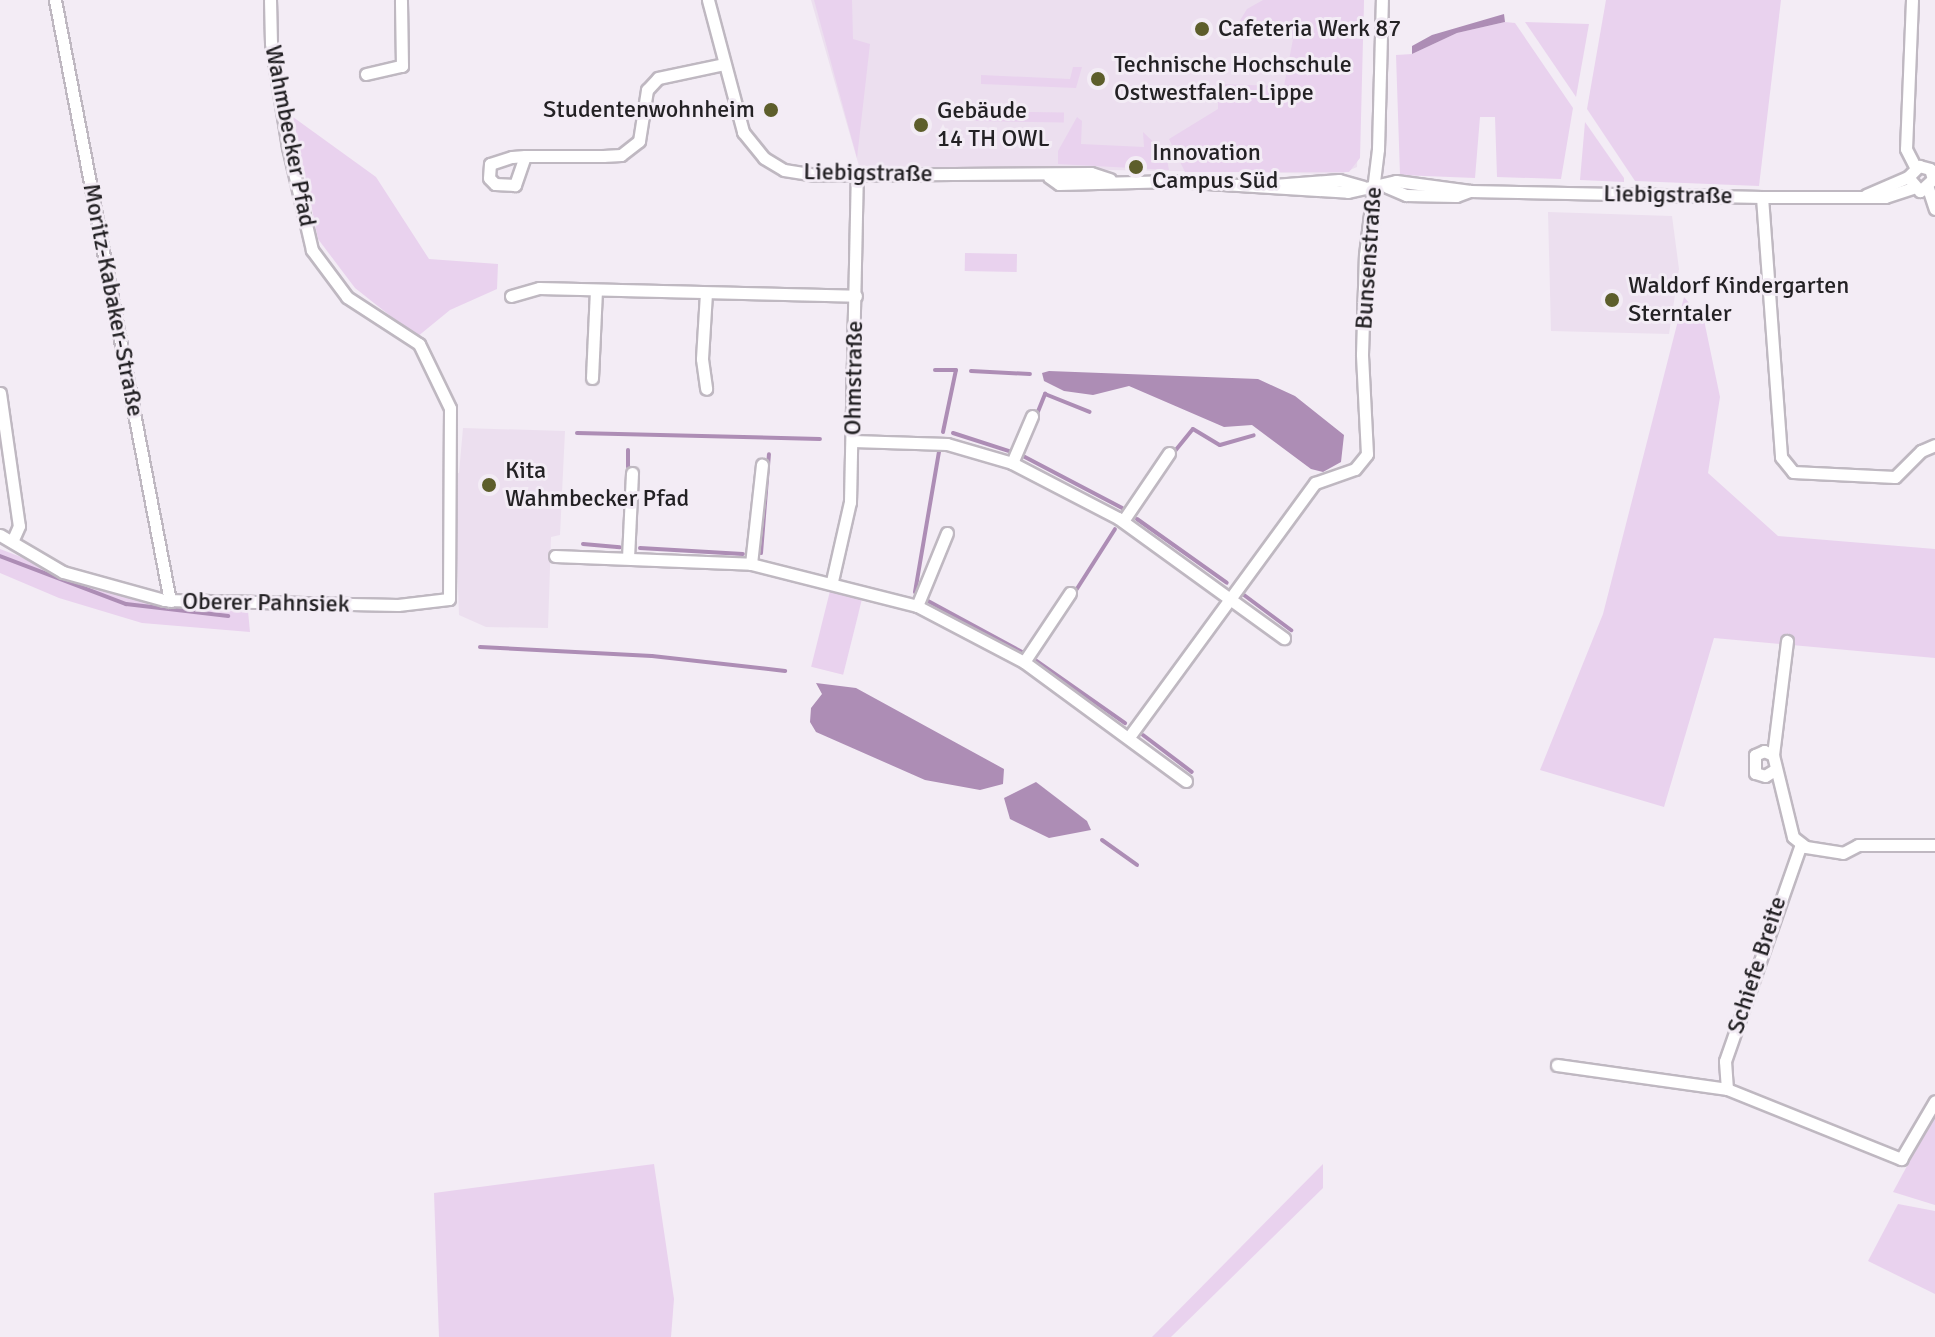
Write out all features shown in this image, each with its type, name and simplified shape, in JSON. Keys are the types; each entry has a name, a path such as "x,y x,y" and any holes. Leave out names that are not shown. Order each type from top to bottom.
{"street":[{"name":"Moritz-Kabaker-Straße","path":"55,0 170,601"},
{"name":"Wahmbecker Pfad","path":"270,0 271,43 288,147 312,250 347,297 419,344 450,408 449,599"},
{"path":"366,74 402,66 401,0"},
{"name":"Liebigstraße","path":"708,0 736,115 764,158 799,174 1049,177 1060,172 1091,173 1111,179 1274,185 1339,180 1368,187 1387,187 1396,181 1470,191 1885,197 1924,172 1935,209"},
{"name":"Bunsenstraße","path":"1229,598 1315,483 1355,469 1367,454 1362,354 1368,187 1382,0"},
{"path":"1912,0 1906,149 1924,172"},
{"path":"525,156 621,155 639,141 647,90 658,78 724,64"},
{"name":"Ohmstraße","path":"832,581 850,502 857,174"},
{"path":"1762,197 1781,457 1793,472 1895,477 1921,451 1935,445"},
{"path":"511,296 539,288 856,296"},
{"path":"592,378 596,291"},
{"path":"706,293 702,359 706,389"},
{"path":"0,393 6,472 19,529 12,542"},
{"path":"1012,463 1032,416"},
{"path":"853,441 947,444 1012,463 1123,521 1284,638"},
{"path":"1123,521 1169,453"},
{"path":"751,564 762,465"},
{"path":"628,558 632,473"},
{"path":"917,606 947,533"},
{"name":"Oberer Pahnsiek","path":"0,535 63,572 170,601 398,605 449,599"},
{"path":"555,556 751,564 832,581 917,606 1024,662 1186,781"},
{"path":"1024,662 1070,593"},
{"path":"1129,737 1229,598"},
{"path":"1787,641 1773,771 1783,783 1793,837 1801,844 1843,853 1858,845 1935,845"},
{"path":"1773,755 1764,751 1751,764 1765,776 1773,771"},
{"name":"Schiefe Breite","path":"1727,1089 1725,1061 1801,844"},
{"path":"1557,1065 1727,1089 1901,1159 1935,1101"}],"shaded area":[{"name":"Technische Hochschule Ostwestfalen-Lippe","path":"811,0 1364,0 1357,167 1341,174 859,166"},
{"path":"814,0 852,0 853,39 870,44 857,158"},
{"path":"1263,0 1364,0 1360,158 1349,172 1185,172 1169,139 1218,109 1218,84 1284,86 1293,39 1236,27 1247,9"},
{"path":"1606,0 1781,0 1759,186 1635,181 1587,109"},
{"path":"1504,14 1505,22 1457,33 1412,54 1412,46 1432,35"},
{"path":"1505,22 1515,23 1573,108 1561,179 1497,177 1495,117 1480,117 1475,178 1400,175 1396,55 1412,54 1457,33"},
{"path":"1525,22 1589,24 1576,97"},
{"path":"1073,67 1082,67 1076,88 981,84 981,75 1070,79"},
{"path":"976,111 1064,113 1064,123 976,121"},
{"path":"293,117 376,177 429,259 498,264 497,289 450,310 417,337 355,288 318,239"},
{"path":"1077,117 1082,121 1081,144 1144,147 1143,132 1166,154 1169,170 1058,164 1058,151"},
{"path":"1585,122 1624,178 1624,182 1580,180"},
{"name":"Waldorf Kindergarten Sterntaler","path":"1548,212 1672,216 1679,269 1669,334 1551,331"},
{"path":"965,253 1017,254 1017,272 965,271"},
{"path":"1684,297 1704,320 1720,397 1708,473 1778,536 1935,549 1935,658 1714,638 1664,807 1540,770 1603,614"},
{"path":"1042,373 1258,379 1295,396 1344,435 1341,462 1323,472 1311,469 1252,425 1224,427 1129,386 1093,395 1064,391 1044,381"},
{"path":"463,428 565,431 560,535 551,537 548,628 486,627 459,615 454,474 459,473"},
{"path":"0,549 131,599 194,610 248,611 250,632 142,623 59,598 0,573"},
{"path":"830,591 862,599 843,675 811,667"},
{"path":"816,683 856,688 1004,769 1003,784 980,790 925,780 816,732 810,722 811,708 822,694"},
{"path":"1036,782 1087,821 1091,830 1049,838 1010,819 1004,798"},
{"path":"1935,1114 1935,1205 1893,1192"},
{"path":"654,1164 674,1299 671,1337 439,1337 434,1193"},
{"path":"1323,1164 1323,1188 1171,1337 1152,1337"},
{"path":"1898,1204 1935,1211 1935,1294 1868,1261"}],"waterway":[{"path":"935,370 956,370"},
{"path":"943,432 956,370"},
{"path":"971,371 1030,374"},
{"path":"1037,414 1045,394 1090,412"},
{"path":"1175,451 1193,429 1220,445 1254,435"},
{"path":"577,433 820,439"},
{"path":"953,433 1009,451"},
{"path":"628,450 628,467"},
{"path":"915,592 939,451"},
{"path":"761,553 769,454"},
{"path":"1023,456 1122,508"},
{"path":"1137,519 1227,583"},
{"path":"1073,595 1115,529"},
{"path":"583,544 620,547"},
{"path":"640,548 743,554"},
{"path":"0,556 126,604 228,616"},
{"path":"1244,595 1291,630"},
{"path":"928,601 1022,652"},
{"path":"480,647 652,656 785,671"},
{"path":"1035,660 1125,723"},
{"path":"1143,735 1192,772"},
{"path":"1102,840 1137,865"}],"place":[{"name":"Cafeteria Werk 87","path":"1202,29"},
{"name":"Technische Hochschule Ostwestfalen-Lippe","path":"1098,79"},
{"name":"Studentenwohnheim","path":"771,110"},
{"name":"Gebäude 14 TH OWL","path":"921,125"},
{"name":"Innovation Campus Süd","path":"1136,167"},
{"name":"Waldorf Kindergarten Sterntaler","path":"1612,300"},
{"name":"Kita Wahmbecker Pfad","path":"489,485"}]}
